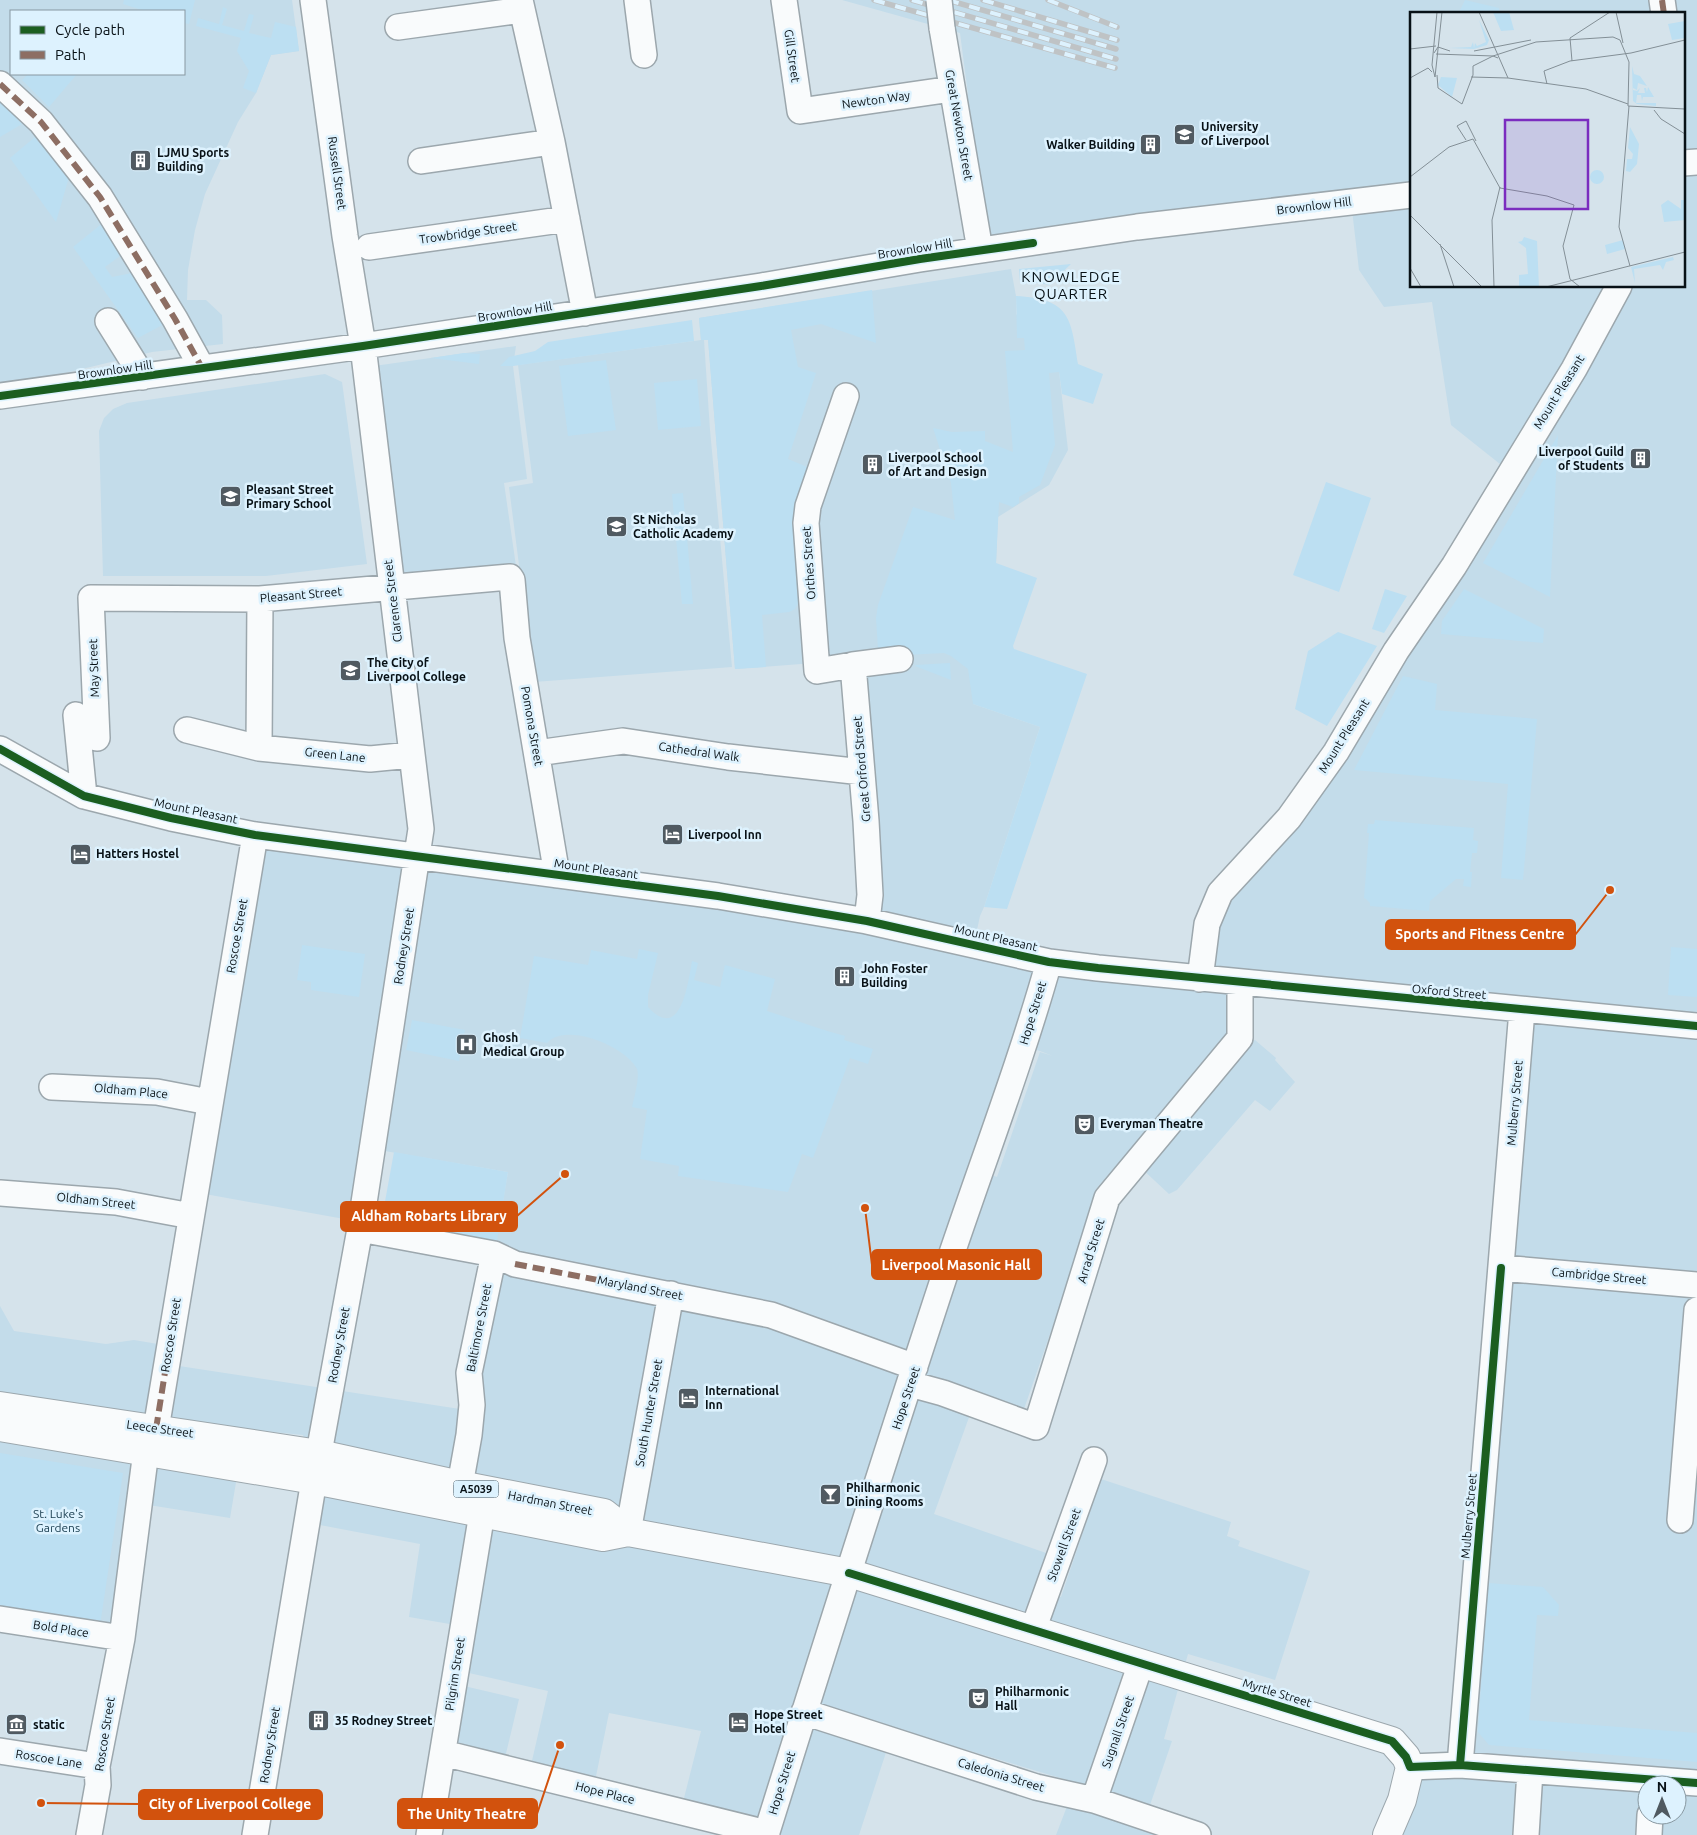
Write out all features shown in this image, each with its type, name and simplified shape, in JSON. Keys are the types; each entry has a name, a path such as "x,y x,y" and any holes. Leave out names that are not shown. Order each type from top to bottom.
{"main road":[{"name":"Leece Street","path":"0,1406 151,1440 317,1467"},
{"name":"Leece Street","path":"0,1427 151,1440"},
{"name":"Hardman Street","path":"317,1467 460,1486 604,1513 628,1532"},
{"name":"Hardman Street","path":"317,1467 482,1514 603,1537 628,1532 849,1573"},
{"name":"Myrtle Street","path":"849,1573 1392,1741 1406,1757 1410,1767"},
{"path":"1387,1835 1402,1800 1410,1767"}],"street":[{"name":"Russell Street","path":"313,0 345,236 363,346"},
{"path":"637,0 644,55"},
{"name":"Gill Street","path":"784,0 800,111"},
{"name":"Great Newton Street","path":"940,0 942,28 980,250"},
{"path":"398,27 521,5 552,142 585,313"},
{"path":"0,84 41,122 100,196 175,319 202,368"},
{"name":"Newton Way","path":"800,111 952,89"},
{"path":"421,161 552,142"},
{"path":"1684,163 1697,162"},
{"name":"Brownlow Hill","path":"0,396 363,346 753,288 980,250 1137,227 1410,195"},
{"name":"Trowbridge Street","path":"369,248 567,218"},
{"name":"Mount Pleasant","path":"0,749 84,796 171,818 255,835 718,896 867,921 1049,962 1200,978 1207,924 1220,893 1289,818 1336,752 1396,651 1454,566 1574,369 1618,288"},
{"path":"108,321 143,377"},
{"name":"Clarence Street","path":"363,346 421,829 418,855"},
{"name":"Orthes Street","path":"846,396 808,506 806,523 817,670 853,665"},
{"name":"Pleasant Street","path":"91,598 260,599 510,577"},
{"name":"Pomona Street","path":"510,577 512,580 517,638 557,875"},
{"name":"May Street","path":"91,598 97,738"},
{"path":"260,599 260,748"},
{"path":"853,665 900,659"},
{"name":"Great Orford Street","path":"853,665 870,895 867,921"},
{"path":"76,715 84,796"},
{"name":"Green Lane","path":"187,730 260,748 370,759 411,755"},
{"name":"Cathedral Walk","path":"537,752 623,741 728,757 862,772"},
{"name":"Roscoe Street","path":"89,1835 98,1785 97,1766 122,1638 151,1440 166,1366 255,835"},
{"name":"Rodney Street","path":"255,1835 317,1467 360,1229 418,855"},
{"name":"Hope Street","path":"772,1833 804,1712 977,1179 1033,1018 1049,962"},
{"name":"Oxford Street","path":"1200,978 1697,1026"},
{"name":"Arrad Street","path":"913,1375 943,1393 1036,1427 1107,1198 1240,1038 1240,983"},
{"name":"Mulberry Street","path":"1460,1765 1522,1010"},
{"name":"Oldham Place","path":"52,1087 157,1092 209,1102"},
{"name":"Oldham Street","path":"0,1193 116,1202 190,1216"},
{"name":"Maryland Street","path":"360,1229 772,1315 913,1375"},
{"name":"Baltimore Street","path":"460,1486 472,1405 469,1373 504,1259"},
{"name":"Cambridge Street","path":"1501,1268 1697,1285"},
{"name":"South Hunter Street","path":"628,1532 660,1292"},
{"path":"1680,1520 1697,1310"},
{"name":"Stowell Street","path":"1033,1630 1094,1460"},
{"path":"460,1486 482,1514"},
{"name":"Pilgrim Street","path":"429,1835 482,1514"},
{"name":"Bold Place","path":"0,1620 122,1638"},
{"name":"Sugnall Street","path":"1094,1800 1141,1663"},
{"name":"Caledonia Street","path":"804,1712 1036,1787 1094,1800 1198,1835"},
{"name":"Roscoe Lane","path":"0,1751 97,1766"},
{"name":"Hope Place","path":"443,1753 772,1833"},
{"path":"1410,1767 1460,1765 1637,1781"},
{"path":"1526,1835 1530,1771"}],"shaded area":[{"path":"0,0 292,0 299,51 271,55 256,93 238,122 205,194 195,230 188,270 187,300 206,300 222,315 223,344 152,352 0,389"},
{"path":"842,0 1697,0 1697,1835 1387,1835 1410,1767 1459,1765 1522,1010 1240,983 1240,1038 1190,1110 1252,1041 1255,1040 1276,1058 1275,1060 1295,1082 1270,1111 1255,1100 1177,1190 1169,1194 1126,1154 1096,1189 1058,1311 1024,1409 976,1398 934,1514 1049,1554 1038,1590 1061,1597 1101,1479 1231,1522 1227,1536 1240,1541 1238,1546 1310,1571 1275,1680 1188,1654 1164,1739 1172,1741 1150,1805 894,1728 859,1835 766,1835 683,1802 701,1731 609,1713 595,1781 531,1765 548,1691 469,1673 467,1670 473,1628 409,1617 420,1544 320,1525 325,1494 303,1435 245,1429 230,1518 130,1502 111,1625 0,1609 0,1306 14,1331 106,1344 134,1340 164,1345 166,1364 460,1409 494,1254 508,1172 373,1149 361,1222 194,1192 255,835 869,920 853,660 735,669 708,339 704,340 710,430 732,667 534,682 509,487 533,483 518,365 701,340 699,318 1011,269 1016,296 1016,314 1057,354 1068,450 1049,485 998,517 996,564 973,704 1040,727 1029,760 1031,763 980,916 974,944 1200,978 1207,924 1289,818 1510,472 1451,425 1432,302 1384,307 1359,270 1351,201 980,250 956,110 968,94 960,33","holes":["1024,1045 1053,1056 1040,1052 997,1177 980,1171"]},
{"path":"516,346 513,366 527,479 504,483 516,566 402,573 374,366"},
{"name":"Pleasant Street Primary School","path":"325,374 342,382 367,564 266,576 103,576 99,431 104,418 113,409 127,403"},
{"path":"464,1686 519,1699 504,1762 449,1749"},
{"path":"1071,1796 1198,1835 1056,1835"}],"green space":[{"path":"124,0 195,0 189,24 185,23 185,10 142,10 123,4"},
{"path":"1465,0 1499,8 1500,12 1459,12"},
{"path":"223,7 227,9 222,25 244,31 249,14 254,15 249,33 271,38 275,22 296,27 299,51 271,55 256,93 243,88 249,71 237,51 241,38 196,26 198,18 219,24"},
{"path":"27,75 76,75 49,107 22,80"},
{"path":"0,101 22,124 0,137"},
{"path":"35,137 69,177 56,222 10,158"},
{"path":"104,222 124,253 105,267 112,277 137,272 166,323 138,338 73,247"},
{"path":"1071,264 1049,285 1020,282 1019,269"},
{"path":"872,290 876,343 821,324 791,330 798,367 816,373 788,459 812,469 801,598 795,609 789,612 762,615 766,667 735,669 708,340 701,340 699,318"},
{"path":"1016,296 1047,301 1057,306 1069,322 1078,364 1103,374 1093,404 1062,394 1059,372 1049,373 1055,445 1040,485 1019,497 1019,503 1013,507 999,502 996,563 1037,578 1013,646 1014,649 1087,674 1007,909 984,907 1031,763 1029,760 1040,727 973,704 968,669 951,656 944,653 904,655 904,648 878,649 876,618 878,605 913,507 955,520 951,483 933,428 952,432 985,431 985,441 1013,452 1005,351 1025,350 1024,338 1017,338"},
{"path":"692,320 694,341 513,366 500,366 509,357 535,351 548,342"},
{"path":"464,353 480,354 479,364 431,358"},
{"path":"606,360 616,430 568,436 559,366"},
{"path":"697,379 701,426 658,430 654,383"},
{"path":"1558,435 1550,597 1483,563"},
{"path":"1326,482 1371,498 1339,592 1293,575"},
{"path":"683,493 693,604 682,604 672,494"},
{"path":"1385,589 1407,596 1384,633 1372,629"},
{"path":"1464,589 1544,629 1543,643 1441,634 1442,621"},
{"path":"1338,632 1377,646 1327,726 1295,709 1308,651"},
{"path":"950,663 951,680 915,666 916,665"},
{"path":"1403,676 1437,684 1435,710 1537,719 1523,880 1501,878 1508,784 1354,770"},
{"path":"1375,820 1474,828 1473,840 1478,841 1477,853 1472,853 1471,887 1463,886 1464,879 1456,879 1430,901 1429,911 1370,906 1370,903 1364,898 1369,833 1367,833 1368,824 1374,824"},
{"path":"302,945 365,954 359,997 311,990 311,982 297,980"},
{"path":"1671,947 1697,949 1697,997 1668,995"},
{"path":"639,949 658,953 648,995 648,1007 659,1016 668,1018 675,1014 681,1006 692,961 698,963 694,980 720,987 725,965 775,979 767,1011 845,1036 844,1040 873,1049 868,1064 850,1058 813,1158 802,1154 788,1192 678,1176 679,1166 640,1159 647,1110 632,1107 638,1073 631,1061 609,1045 581,1036 568,1035 556,1037 547,1043 520,1038 534,956 588,965 591,950 637,959"},
{"path":"412,1020 465,1030 459,1061 406,1050"},
{"path":"394,1152 508,1172 497,1241 382,1218"},
{"name":"St. Luke's Gardens","path":"0,1453 123,1473 100,1625 0,1608"},
{"path":"1488,1583 1543,1587 1559,1605 1558,1616 1537,1615 1529,1720 1697,1733 1697,1762 1489,1745 1478,1732"}],"railway":[{"path":"874,0 1115,68"},
{"path":"912,0 1116,59"},
{"path":"948,0 1116,49"},
{"path":"983,0 1117,40"},
{"path":"1048,0 1117,27"}],"marked path":[{"path":"1662,0 1664,12"},
{"path":"0,84 41,122 100,197 175,319 202,368"},
{"path":"515,1264 650,1290"},
{"path":"156,1429 166,1366"}],"cycle path":[{"path":"0,396 363,346 1033,243"},
{"path":"0,749 84,796 171,818 255,835 718,896 867,921 1049,962 1697,1026"},
{"path":"1460,1765 1501,1268"},
{"path":"849,1573 1392,1741 1406,1757 1410,1767 1460,1765 1697,1783"}],"place":[{"name":"University of Liverpool","path":"1185,134"},
{"name":"Walker Building","path":"1151,145"},
{"name":"LJMU Sports Building","path":"141,160"},
{"name":"Liverpool Guild of Students","path":"1640,459"},
{"name":"Liverpool School of Art and Design","path":"872,465"},
{"name":"Pleasant Street Primary School","path":"230,497"},
{"name":"St Nicholas Catholic Academy","path":"617,527"},
{"name":"The City of Liverpool College","path":"351,670"},
{"name":"Liverpool Inn","path":"672,835"},
{"name":"Hatters Hostel","path":"80,854"},
{"name":"Sports and Fitness Centre","path":"1610,890"},
{"name":"John Foster Building","path":"845,976"},
{"name":"Ghosh Medical Group","path":"467,1045"},
{"name":"Everyman Theatre","path":"1084,1124"},
{"name":"Aldham Robarts Library","path":"565,1174"},
{"name":"Liverpool Masonic Hall","path":"865,1208"},
{"name":"International Inn","path":"689,1398"},
{"name":"Philharmonic Dining Rooms","path":"830,1495"},
{"name":"Philharmonic Hall","path":"979,1699"},
{"name":"35 Rodney Street","path":"319,1721"},
{"name":"Hope Street Hotel","path":"738,1722"},
{"name":"static","path":"17,1725"},
{"name":"The Unity Theatre","path":"560,1745"},
{"name":"City of Liverpool College","path":"41,1803"}],"district":[{"name":"KNOWLEDGE QUARTER","path":"1071,286"}]}
